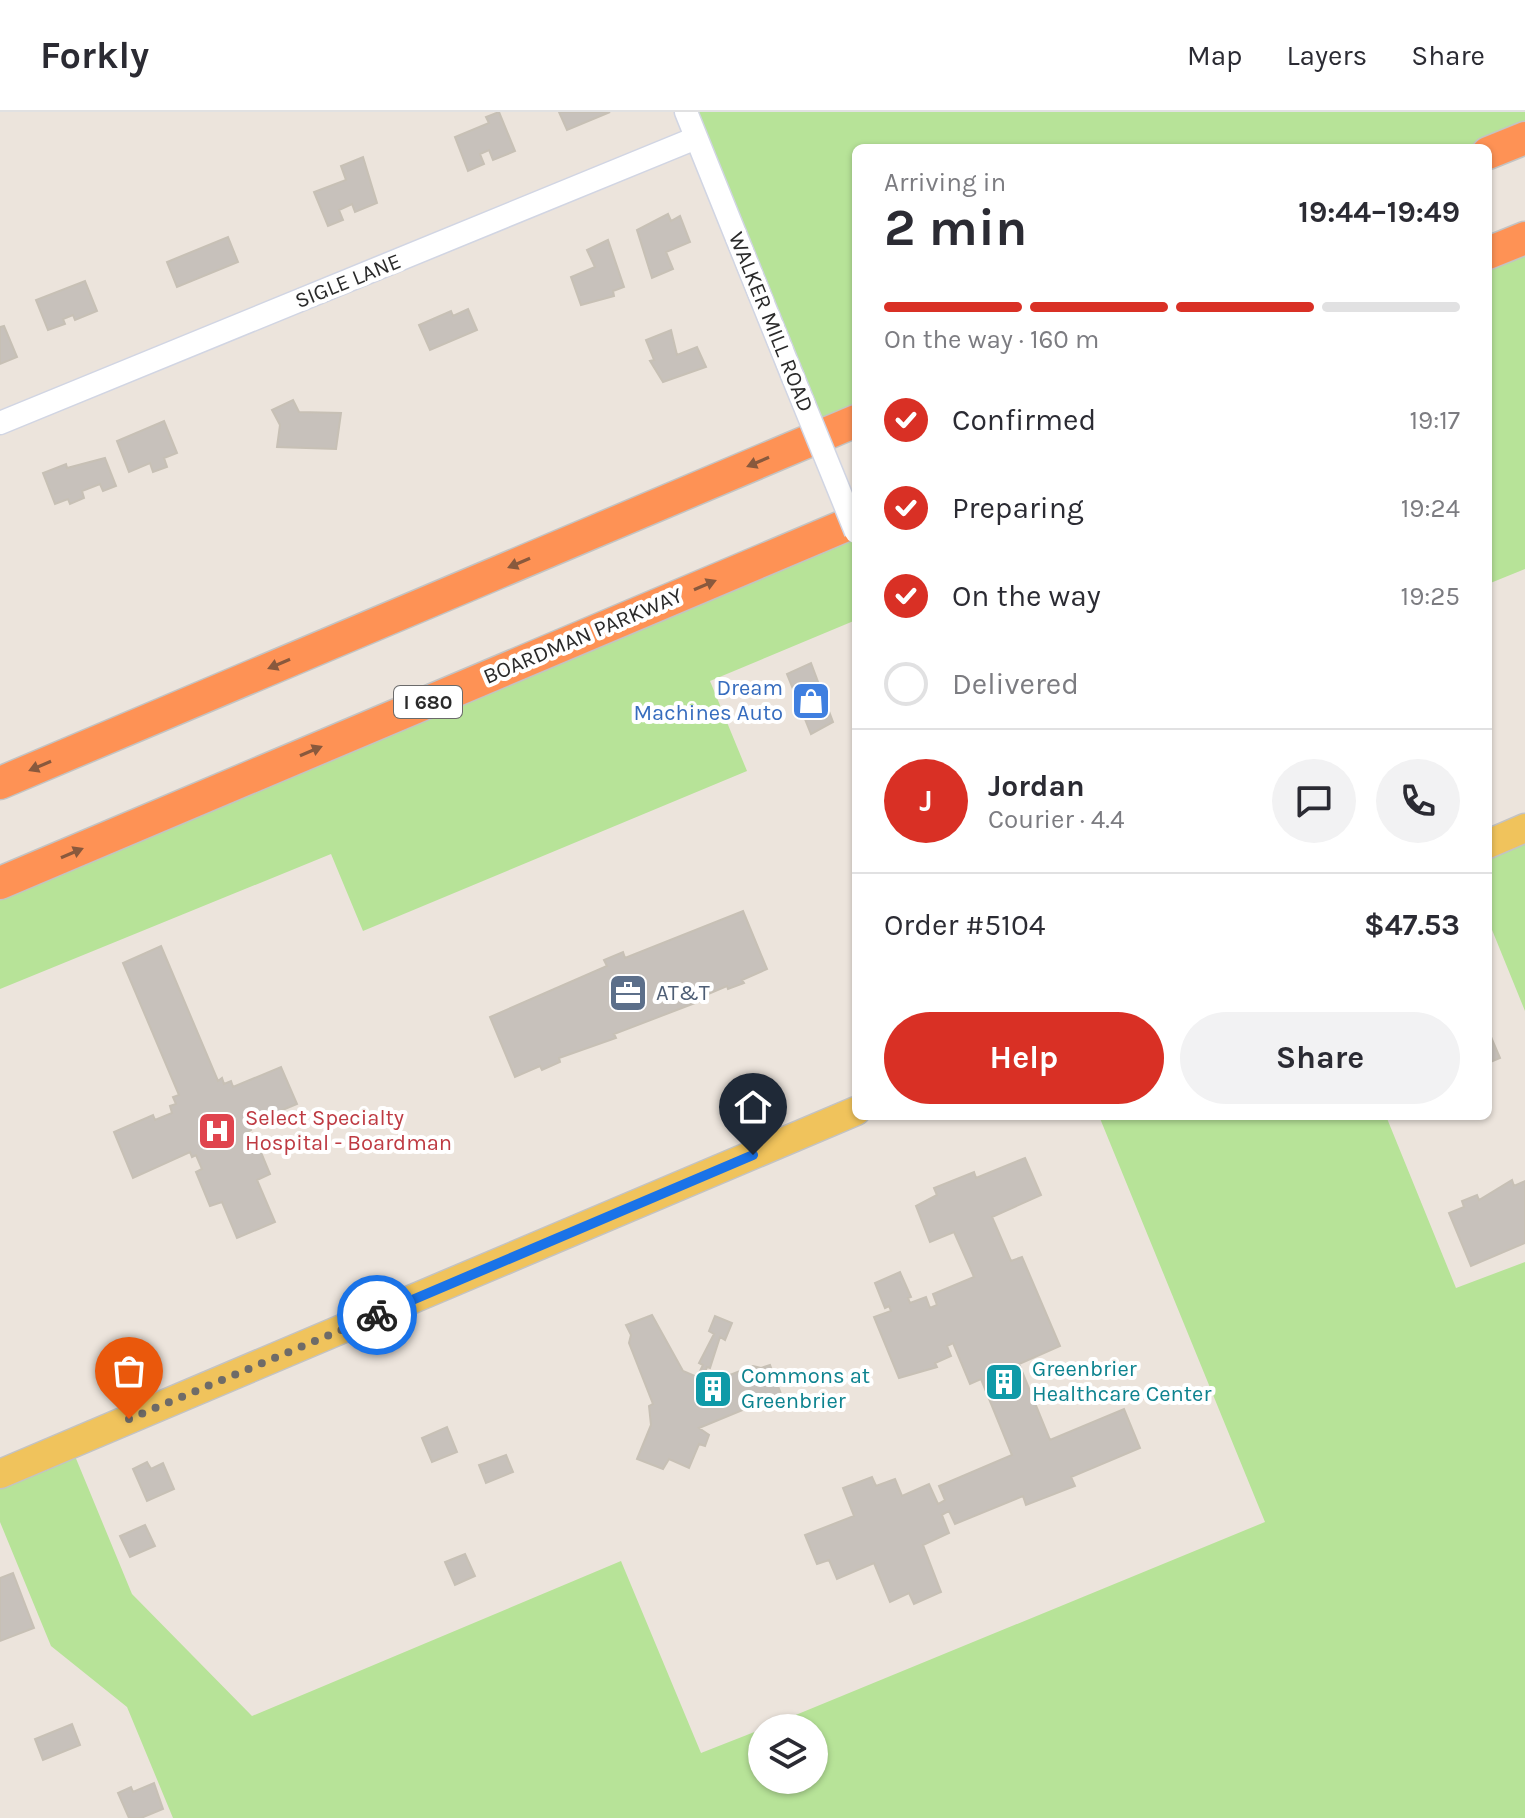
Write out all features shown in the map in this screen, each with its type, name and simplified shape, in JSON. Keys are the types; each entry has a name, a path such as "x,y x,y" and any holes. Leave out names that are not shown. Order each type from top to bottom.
{"highway":[{"path":"1492,151 1525,138"},
{"path":"1492,251 1525,238"},
{"path":"0,783 852,423"},
{"name":"BOARDMAN PARKWAY","path":"0,883 852,523"}],"main road":[{"path":"1492,842 1525,828"},
{"path":"0,1474 852,1113"}],"street":[{"name":"WALKER MILL ROAD","path":"686,112 852,522"},
{"name":"SIGLE LANE","path":"0,423 696,138"}],"green space":[{"path":"686,112 1525,112 1525,138 1492,147 1492,144 852,144 852,423 817,437"},
{"path":"1525,238 1525,569 1492,582 1492,251"},
{"path":"852,523 852,622 710,681 747,771 363,931 331,854 0,989 0,883"},
{"path":"1525,828 1525,1011 1492,930 1492,842"},
{"path":"1101,1120 1388,1120 1456,1288 1525,1262 1525,1818 173,1818 127,1707 51,1646 0,1522 0,1474 70,1444 132,1594 252,1716 621,1561 701,1753 748,1735 748,1794 828,1794 828,1714 798,1714 1265,1522"}],"building":[{"path":"499,112 515,151 493,160 489,150 480,154 484,164 468,171 455,137 489,123 486,117"},
{"path":"559,112 610,112 567,130"},
{"path":"363,157 377,203 355,212 352,204 339,210 343,220 328,226 314,192 346,180 341,166"},
{"path":"668,214 671,221 680,216 690,242 666,252 673,269 652,278 637,230"},
{"path":"228,237 238,262 177,287 167,262"},
{"path":"608,240 624,287 613,291 614,296 581,305 571,277 595,267 587,250"},
{"path":"85,281 97,311 75,320 73,315 63,319 65,324 48,330 36,300"},
{"path":"468,309 477,330 430,350 419,325 451,311 453,316"},
{"path":"4,326 17,357 0,364 0,327"},
{"path":"671,330 677,355 697,347 706,367 663,382 650,361 654,360 646,340"},
{"path":"293,400 299,412 341,413 336,449 277,447 280,425 272,410"},
{"path":"164,421 177,453 164,458 167,467 153,472 150,463 129,472 117,441"},
{"path":"105,458 116,486 103,491 100,484 82,491 84,498 70,504 68,499 55,504 43,473 66,464 67,468"},
{"name":"Dream Machines Auto","path":"811,663 833,722 811,734 787,674"},
{"name":"AT&T","path":"743,911 767,969 742,980 744,983 728,989 727,986 701,997 703,1000 614,1034 616,1038 559,1058 560,1062 542,1070 540,1066 515,1077 490,1017 607,966 604,960 623,952 625,958"},
{"path":"161,946 218,1081 222,1078 224,1084 231,1081 233,1087 281,1067 297,1104 249,1124 251,1130 245,1133 252,1148 258,1145 270,1174 257,1180 275,1222 237,1238 222,1202 210,1206 196,1172 202,1169 196,1155 192,1157 190,1152 133,1178 114,1132 153,1115 155,1120 172,1113 170,1106 176,1104 173,1097 179,1095 123,963"},
{"path":"1492,1039 1500,1058 1492,1061"},
{"name":"Greenbrier Healthcare Center","path":"1025,1158 1041,1195 992,1217 1011,1261 1022,1257 1060,1346 1019,1364 1050,1440 1124,1409 1140,1448 1071,1477 1075,1486 1026,1505 1023,1496 955,1524 949,1511 942,1515 949,1533 923,1545 941,1592 914,1604 909,1593 890,1602 874,1563 837,1579 829,1560 817,1564 805,1535 854,1516 843,1488 872,1477 876,1486 895,1479 902,1496 929,1484 938,1504 945,1500 939,1486 1012,1455 981,1379 970,1384 953,1343 947,1346 951,1356 935,1363 937,1367 899,1378 874,1317 891,1311 889,1306 885,1308 875,1283 900,1272 911,1297 908,1298 910,1303 926,1297 930,1308 937,1305 933,1294 974,1277 954,1232 930,1242 916,1206 937,1195 934,1188 974,1172 976,1178"},
{"path":"1512,1180 1514,1186 1525,1181 1525,1243 1471,1266 1449,1213 1464,1207 1462,1201 1477,1195 1479,1200"},
{"name":"Commons at Greenbrier","path":"652,1315 683,1371 697,1377 703,1365 699,1363 714,1334 709,1331 715,1316 732,1323 725,1340 720,1337 710,1368 707,1367 702,1379 709,1383 753,1366 761,1368 770,1365 781,1394 699,1428 709,1435 705,1446 699,1444 689,1468 669,1459 663,1469 637,1459 651,1425 649,1406 653,1404 629,1343 631,1335 626,1325"},
{"path":"447,1427 457,1452 432,1462 422,1438"},
{"path":"506,1455 513,1472 486,1483 479,1465"},
{"path":"147,1462 151,1469 163,1463 174,1489 147,1501 133,1469"},
{"path":"145,1525 155,1546 130,1557 120,1536"},
{"path":"465,1554 475,1576 455,1585 445,1562"},
{"path":"13,1573 34,1628 0,1641 0,1578"},
{"path":"72,1724 80,1745 43,1760 35,1739"},
{"path":"154,1783 163,1809 141,1818 129,1818 118,1793 131,1787 133,1792"}],"way so far":[{"path":"129,1419 377,1315"}],"place":[{"name":"Dream Machines Auto","path":"811,701"},
{"name":"AT&T","path":"628,993"},
{"name":"Select Specialty Hospital - Boardman","path":"217,1131"},
{"name":"Greenbrier Healthcare Center","path":"1004,1382"},
{"name":"Commons at Greenbrier","path":"713,1389"}],"route":[{"path":"377,1315 753,1155"}]}
